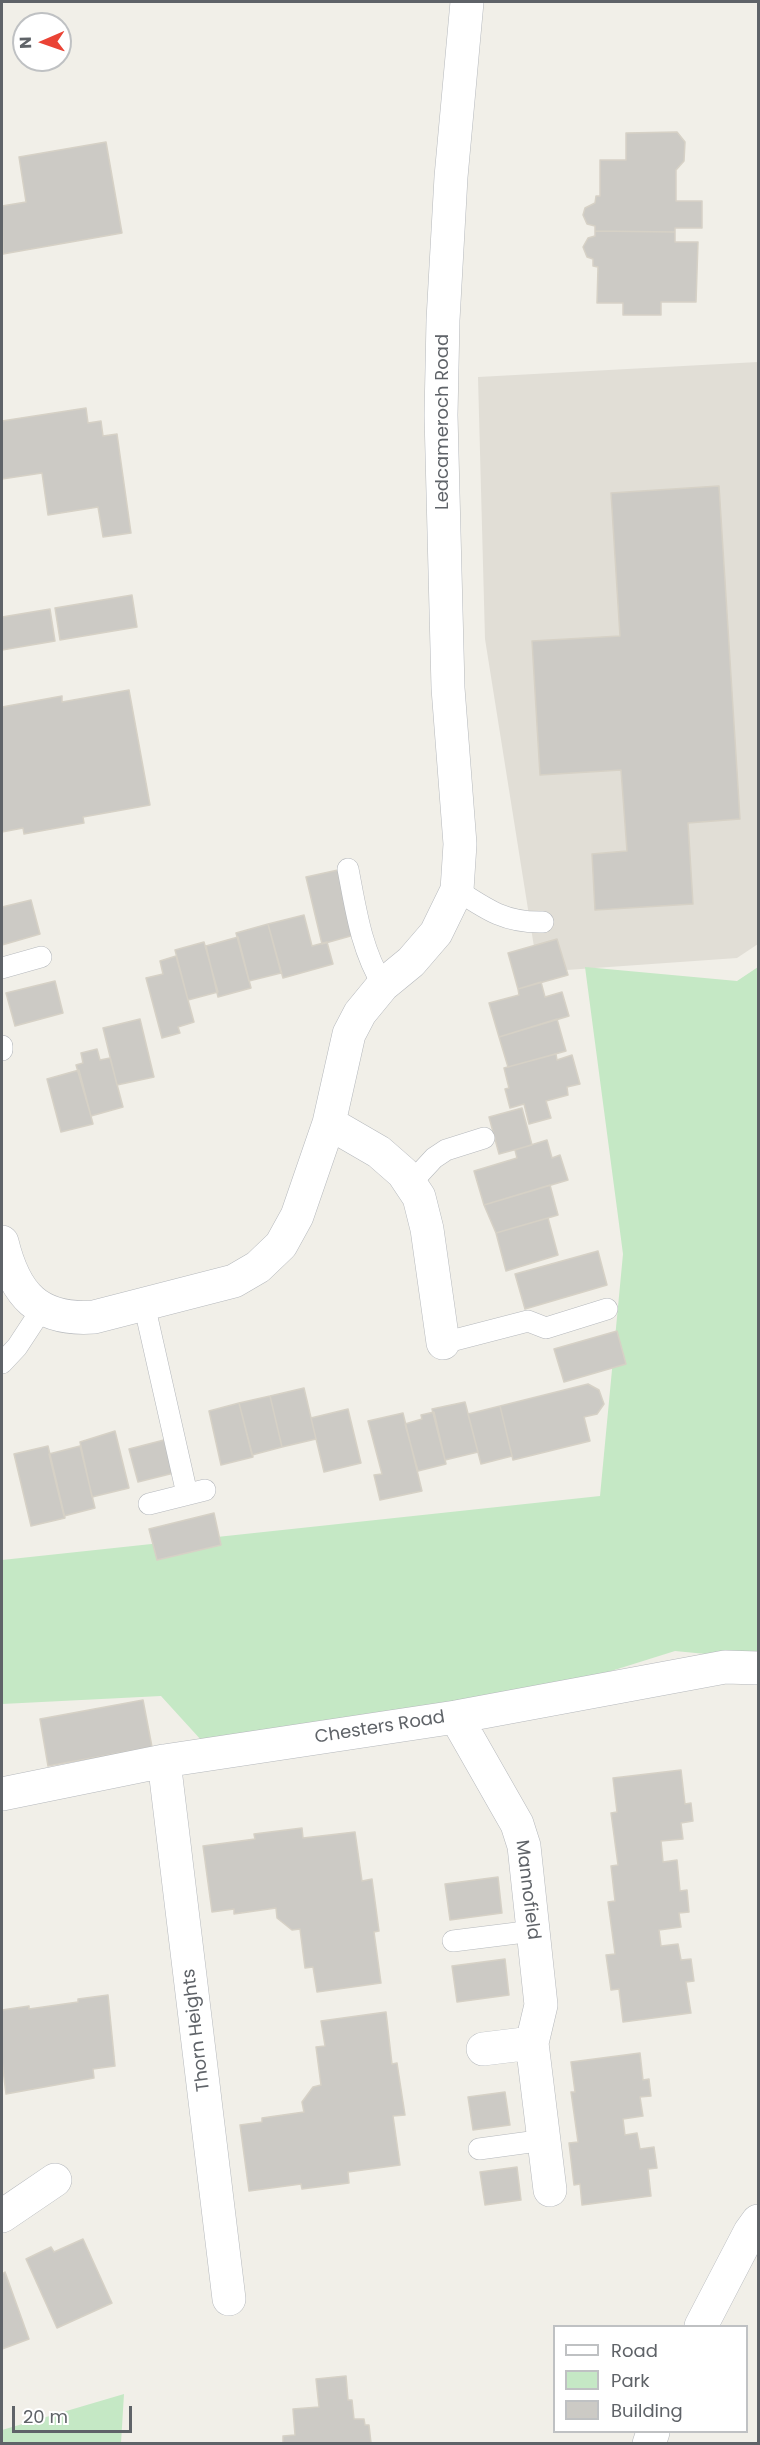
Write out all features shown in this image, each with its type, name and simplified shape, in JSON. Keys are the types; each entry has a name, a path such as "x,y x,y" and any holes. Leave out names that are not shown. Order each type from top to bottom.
{"street":[{"name":"Ledcameroch Road","path":"457,890 460,844 448,688 441,415 443,320 451,177 467,2"},
{"path":"2,1242 6,1259 17,1284 30,1301 48,1313 71,1318 94,1317 234,1281 258,1267 281,1245 297,1216 329,1123 349,1034 360,1013 383,985 411,962 436,933 457,890"},
{"path":"329,1123 379,1152 403,1173 419,1197 427,1229 443,1343"},
{"name":"Chesters Road","path":"2,1794 164,1761 456,1717 725,1667 759,1668"},
{"name":"Mannofield","path":"456,1717 518,1824 524,1846 541,2005 532,2043 550,2190"},
{"name":"Thorn Heights","path":"164,1761 229,2299"},
{"path":"483,2049 532,2043"},
{"path":"2,2216 55,2180"},
{"path":"702,2325 750,2232 759,2222"}],"lane":[{"path":"348,869 362,940 371,966 383,985"},
{"path":"457,890 493,914 522,923 543,922"},
{"path":"2,968 41,957"},
{"path":"410,1184 434,1158 446,1149 484,1138"},
{"path":"144,1304 196,1492 148,1504"},
{"path":"2,1363 17,1347 42,1309"},
{"path":"443,1343 528,1321 546,1328 607,1309"},
{"path":"453,1941 533,1931"},
{"path":"479,2150 544,2140"}],"shaded area":[{"path":"758,362 758,944 737,958 538,972 485,639 478,377"}],"green space":[{"path":"585,967 737,981 758,967 758,1659 675,1651 509,1703 212,1752 161,1696 2,1704 2,1560 600,1496 623,1254"},
{"path":"124,2394 121,2443 2,2443 2,2430"}],"building":[{"path":"677,132 685,142 684,161 676,170 676,201 702,201 702,228 675,228 675,232 595,231 595,226 587,224 583,215 585,208 595,203 596,196 600,196 600,160 626,160 626,133"},
{"path":"106,142 122,233 3,254 2,206 26,202 19,157"},
{"path":"595,231 675,232 675,242 698,242 696,302 661,302 661,315 623,315 623,303 597,303 598,267 593,266 593,259 587,257 583,247 588,238 595,236"},
{"path":"86,408 88,423 101,421 103,436 117,434 131,533 103,537 98,507 48,515 42,473 2,479 2,421"},
{"path":"719,486 740,819 688,823 693,904 595,910 592,854 627,851 621,770 540,775 532,641 620,636 611,493"},
{"path":"132,595 137,627 60,640 55,608"},
{"path":"50,609 55,641 2,650 2,617"},
{"path":"129,690 150,805 83,817 84,823 24,834 23,828 2,832 2,707 62,696 62,702"},
{"path":"338,870 354,935 322,944 306,877"},
{"path":"31,900 40,934 2,945 2,907"},
{"path":"304,915 312,946 327,942 333,964 283,978 268,924"},
{"path":"268,924 281,973 249,981 236,933"},
{"path":"238,937 251,988 218,997 206,946"},
{"path":"557,939 568,975 518,989 508,953"},
{"path":"204,942 218,992 188,1000 175,950"},
{"path":"176,956 194,1022 178,1027 180,1033 162,1038 146,978 163,974 160,961"},
{"path":"55,981 63,1013 15,1026 6,993"},
{"path":"541,982 545,997 562,992 569,1016 499,1037 489,1003 519,995 518,989"},
{"path":"140,1019 154,1077 117,1085 103,1028"},
{"path":"557,1019 566,1051 508,1067 499,1037"},
{"path":"97,1049 100,1060 110,1058 123,1107 91,1116 76,1065 83,1063 81,1053"},
{"path":"556,1054 557,1060 572,1055 580,1084 567,1087 568,1095 546,1101 551,1118 529,1124 524,1104 510,1108 505,1089 509,1088 504,1068"},
{"path":"79,1070 93,1124 61,1132 47,1079"},
{"path":"522,1108 532,1145 499,1154 489,1117"},
{"path":"547,1140 552,1158 560,1155 568,1180 484,1205 474,1171 517,1158 515,1150"},
{"path":"550,1185 558,1215 496,1233 484,1205"},
{"path":"548,1218 558,1255 506,1271 496,1233"},
{"path":"598,1251 607,1285 525,1309 515,1274"},
{"path":"617,1331 626,1364 564,1382 554,1349"},
{"path":"588,1384 599,1390 604,1404 597,1414 584,1417 590,1441 513,1460 500,1406"},
{"path":"304,1388 316,1439 282,1447 270,1396"},
{"path":"270,1396 282,1447 252,1455 239,1403"},
{"path":"465,1402 478,1452 445,1460 432,1409"},
{"path":"239,1403 253,1457 221,1465 209,1411"},
{"path":"500,1406 512,1456 481,1464 468,1414"},
{"path":"348,1409 361,1463 324,1472 311,1418"},
{"path":"434,1412 446,1464 418,1471 405,1424 422,1419 421,1415"},
{"path":"403,1413 422,1491 380,1500 374,1475 382,1474 368,1421"},
{"path":"115,1431 129,1488 92,1497 80,1442"},
{"path":"164,1440 174,1473 138,1482 129,1449"},
{"path":"48,1446 65,1518 31,1526 14,1454"},
{"path":"80,1446 95,1508 64,1516 49,1454"},
{"path":"214,1513 221,1545 157,1560 149,1529"},
{"path":"143,1700 152,1747 48,1766 40,1719"},
{"path":"681,1770 685,1804 691,1803 693,1821 681,1823 683,1839 661,1841 663,1862 677,1860 680,1891 687,1890 689,1912 679,1913 681,1927 659,1930 661,1946 678,1944 681,1960 691,1959 694,1981 686,1982 691,2013 623,2022 619,1989 611,1990 606,1955 615,1954 608,1902 615,1901 611,1866 618,1865 611,1813 617,1812 613,1778"},
{"path":"302,1828 303,1838 355,1832 362,1881 372,1879 379,1931 374,1932 381,1983 317,1992 313,1967 305,1968 300,1929 292,1930 277,1918 276,1908 234,1914 234,1909 212,1912 203,1846 255,1839 254,1834"},
{"path":"498,1877 502,1913 450,1920 445,1884"},
{"path":"505,1959 509,1995 457,2002 452,1966"},
{"path":"108,1995 115,2066 93,2069 94,2078 6,2094 2,2061 2,2010 29,2006 29,2009"},
{"path":"386,2012 392,2064 397,2063 405,2115 393,2116 400,2165 348,2172 349,2183 302,2189 301,2184 249,2191 240,2125 262,2122 262,2118 304,2112 302,2102 313,2087 321,2085 316,2047 325,2046 321,2021"},
{"path":"640,2053 643,2080 649,2079 651,2096 640,2097 643,2116 623,2119 625,2135 637,2133 640,2149 654,2147 657,2168 648,2169 651,2196 582,2205 580,2184 574,2185 569,2143 578,2142 571,2092 575,2092 571,2062"},
{"path":"505,2092 510,2125 473,2130 468,2097"},
{"path":"517,2167 521,2200 485,2205 480,2172"},
{"path":"83,2239 112,2303 57,2328 26,2259 51,2247 54,2252"},
{"path":"5,2272 29,2339 2,2349 2,2274"},
{"path":"346,2376 348,2400 352,2400 354,2419 364,2419 365,2425 369,2425 371,2443 283,2444 283,2436 295,2435 293,2409 319,2407 316,2379"}]}
